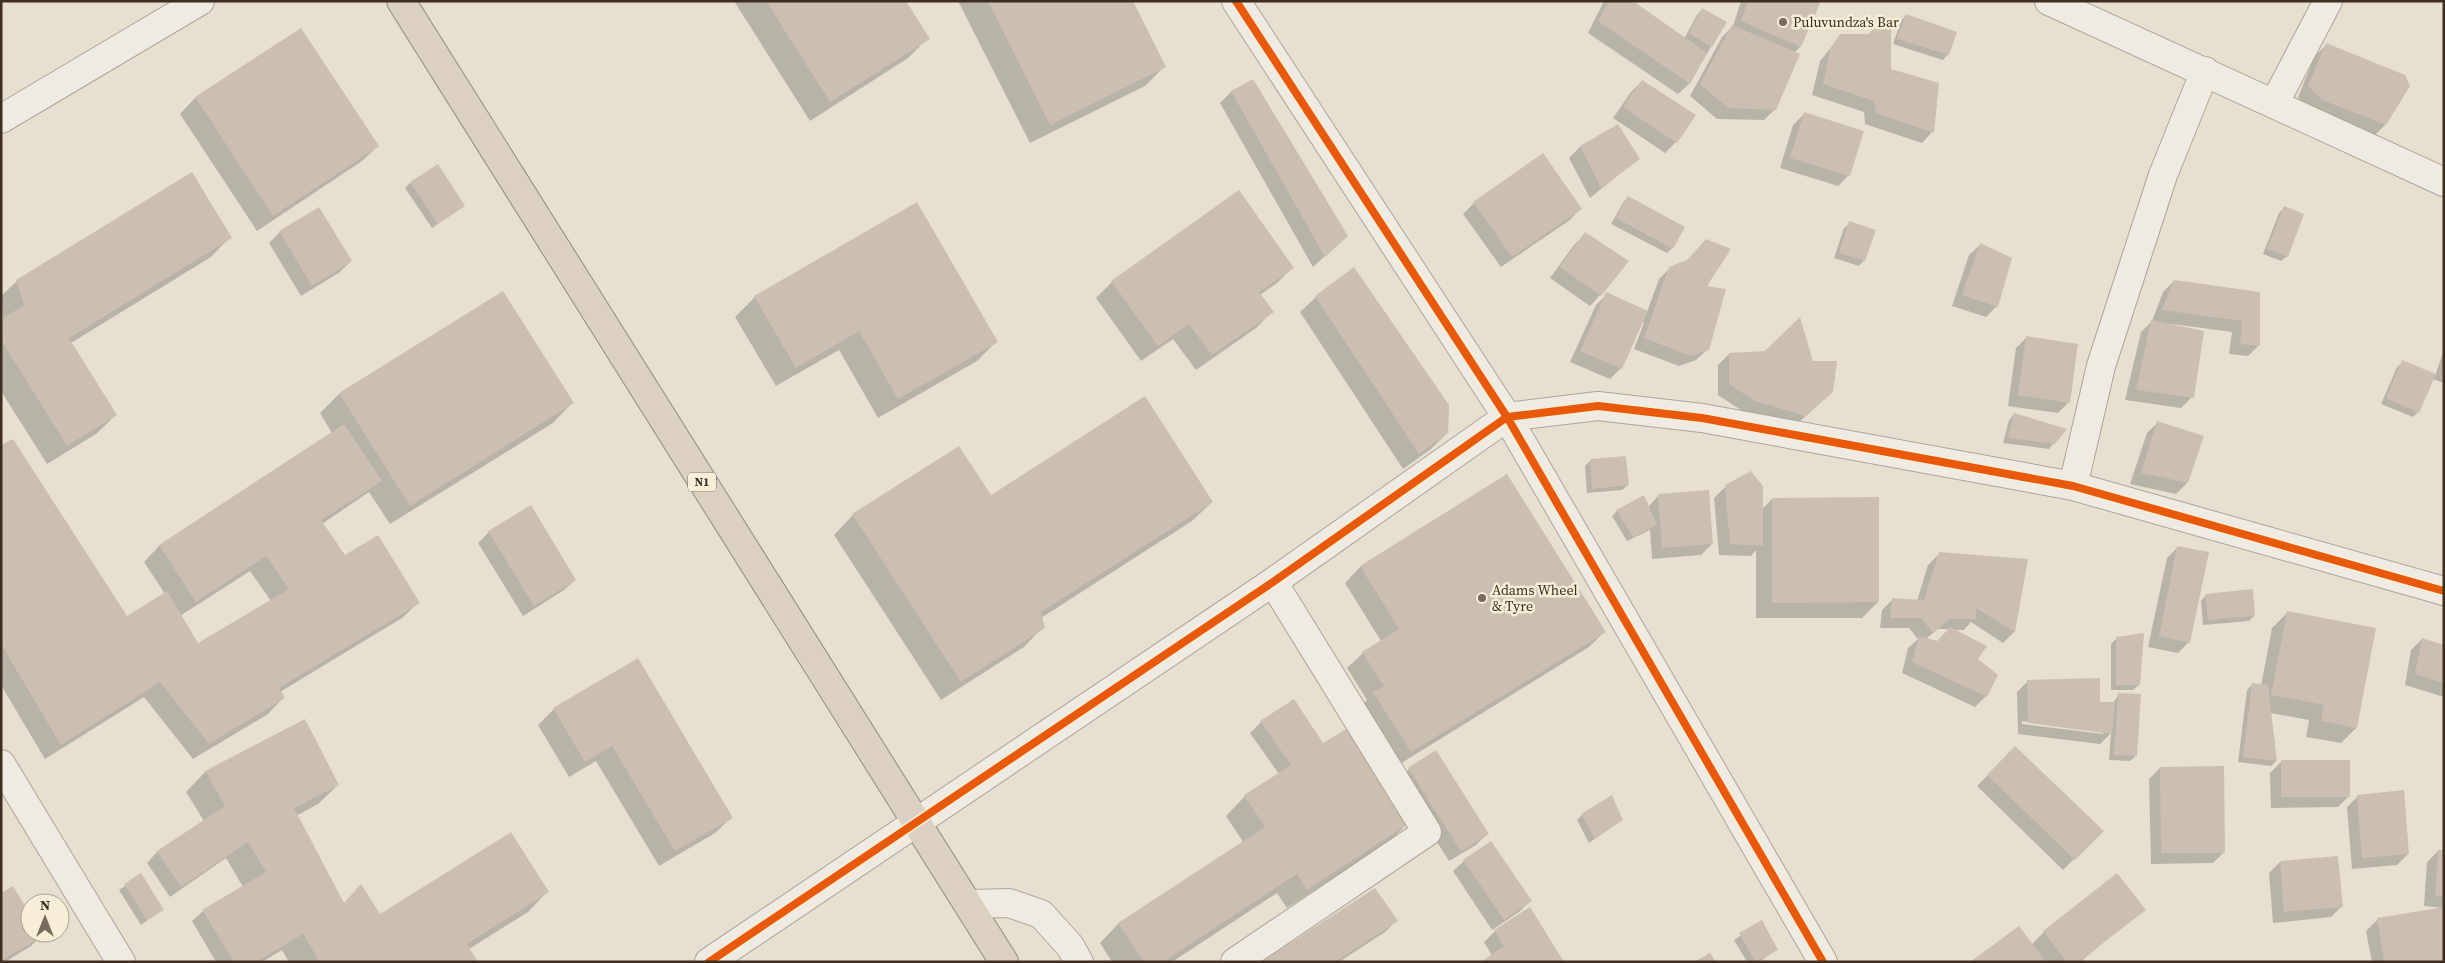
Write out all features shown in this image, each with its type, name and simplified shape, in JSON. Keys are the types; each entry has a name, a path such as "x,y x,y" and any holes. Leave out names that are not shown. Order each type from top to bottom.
{"highway":[{"name":"N1","path":"401,1 1004,962"}],"street":[{"path":"1,119 200,1"},
{"path":"1236,1 1507,417 1823,962"},
{"path":"2049,1 2444,182"},
{"path":"2274,104 2328,1"},
{"path":"2073,486 2101,366 2163,175 2205,71"},
{"path":"709,962 1273,582 1507,417 1598,406 1702,418 2073,486 2444,591"},
{"path":"1235,962 1427,832 1273,582"},
{"path":"1,764 121,962"},
{"path":"968,904 1009,903 1041,914 1070,946 1079,962"}],"building":[{"path":"766,1 906,1 930,39 830,102"},
{"path":"988,1 1133,1 1166,67 1050,125"},
{"path":"1609,1 1633,1 1707,53 1690,84 1598,21"},
{"path":"1748,1 1821,1 1801,47 1741,21"},
{"path":"1702,8 1727,22 1712,47 1689,33"},
{"path":"1906,14 1957,32 1949,55 1897,39"},
{"path":"1879,23 1891,28 1891,69 1939,83 1934,133 1876,113 1874,101 1823,84 1830,49 1840,34 1869,34"},
{"path":"1732,25 1800,54 1776,110 1728,108 1700,84"},
{"path":"301,28 379,146 273,216 195,97"},
{"path":"2326,43 2405,75 2410,86 2386,125 2322,100 2308,86"},
{"path":"1253,79 1348,236 1325,257 1231,91"},
{"path":"1642,80 1696,115 1677,143 1623,107"},
{"path":"1804,112 1864,131 1850,176 1790,158"},
{"path":"1618,124 1640,159 1601,188 1580,146"},
{"path":"1543,153 1582,209 1512,257 1473,202"},
{"path":"438,164 465,206 438,224 410,182"},
{"path":"192,172 232,238 69,338 117,415 67,446 1,340 1,320 24,305 16,280"},
{"path":"1239,190 1294,268 1259,292 1274,312 1212,355 1189,324 1158,346 1111,281"},
{"path":"1628,196 1685,227 1673,249 1616,218"},
{"path":"917,202 998,342 898,399 859,331 796,368 754,296"},
{"path":"2284,206 2304,214 2288,257 2267,249"},
{"path":"319,207 352,261 312,286 279,231"},
{"path":"1849,221 1876,230 1865,261 1839,253"},
{"path":"1585,232 1629,261 1601,296 1560,267"},
{"path":"1706,239 1731,249 1707,286 1726,289 1709,350 1691,356 1644,338 1669,267 1687,260"},
{"path":"1980,243 2012,258 1998,307 1962,295"},
{"path":"1354,267 1449,405 1448,433 1419,454 1315,296"},
{"path":"2174,280 2260,292 2260,346 2240,344 2242,321 2162,310"},
{"path":"503,291 574,403 410,506 339,393"},
{"path":"1606,292 1648,311 1622,369 1580,351"},
{"path":"1800,317 1813,361 1837,361 1833,392 1806,416 1755,401 1729,384 1729,353 1765,351"},
{"path":"2151,320 2204,331 2194,398 2136,390"},
{"path":"2026,336 2078,344 2070,403 2018,395"},
{"path":"2402,360 2436,374 2419,413 2386,398"},
{"path":"1145,396 1213,502 1041,612 1045,628 961,682 852,514 959,446 991,495"},
{"path":"2014,413 2067,429 2055,444 2008,438"},
{"path":"2157,421 2204,436 2188,483 2141,473"},
{"path":"344,424 382,481 321,520 345,555 378,535 420,603 279,688 285,698 209,744 160,682 61,745 1,644 1,445 13,439 127,616 167,591 198,643 289,589 266,556 196,602 159,545"},
{"path":"1626,456 1629,485 1592,489 1590,459"},
{"path":"1751,471 1763,486 1763,546 1730,544 1725,485"},
{"name":"Adams Wheel & Tyre","path":"1507,474 1606,632 1411,752 1373,692 1384,686 1362,652 1399,629 1360,566"},
{"path":"1709,490 1713,544 1662,548 1658,494"},
{"path":"1644,495 1657,525 1633,537 1616,510"},
{"path":"1879,497 1879,602 1772,603 1772,498"},
{"path":"531,505 576,580 534,606 488,531"},
{"path":"2177,546 2209,552 2190,643 2159,636"},
{"path":"1939,552 2028,559 2015,632 1976,608 1976,619 1950,619 1933,633 1921,618 1890,618 1892,598 1924,600"},
{"path":"2253,589 2255,616 2208,620 2205,594"},
{"path":"2287,611 2376,628 2357,728 2321,721 2324,705 2271,695"},
{"path":"1950,627 1987,646 1978,659 1998,675 1987,697 1912,662 1919,636 1937,641"},
{"path":"2144,633 2140,685 2116,685 2116,637"},
{"path":"2422,638 2444,645 2444,683 2415,674"},
{"path":"638,658 733,818 675,851 612,746 585,762 553,708"},
{"path":"2100,678 2100,702 2115,702 2112,734 2028,723 2027,680"},
{"path":"2252,683 2268,685 2277,761 2243,757"},
{"path":"2118,693 2141,694 2137,756 2114,755"},
{"path":"1294,699 1323,743 1348,728 1411,822 1307,890 1297,874 1163,962 1144,962 1118,923 1265,827 1244,795 1291,765 1260,721"},
{"path":"305,719 339,785 294,808 344,903 361,884 380,914 511,832 549,892 467,944 478,962 320,962 303,934 256,962 234,962 202,910 266,872 248,842 181,887 157,851 225,806 205,771"},
{"path":"2015,746 2104,831 2075,860 1987,775"},
{"path":"1436,750 1489,834 1461,851 1408,768"},
{"path":"2281,760 2350,760 2350,797 2281,797"},
{"path":"2224,766 2225,853 2161,853 2160,767"},
{"path":"2404,790 2409,854 2362,858 2357,795"},
{"path":"1612,795 1623,820 1595,839 1581,814"},
{"path":"1491,841 1532,901 1504,920 1463,860"},
{"path":"2438,850 2444,850 2444,896 2435,896"},
{"path":"2338,856 2343,907 2284,912 2280,861"},
{"path":"141,873 164,910 147,920 124,884"},
{"path":"2117,873 2146,910 2078,962 2067,962 2043,931"},
{"path":"13,886 20,898 20,943 31,943 1,961 1,893"},
{"path":"1375,888 1398,921 1335,962 1261,962"},
{"path":"1530,907 1564,962 1481,962 1504,946 1494,930"},
{"path":"2444,907 2444,962 2384,962 2377,918"},
{"path":"1762,920 1778,950 1755,962 1739,933"},
{"path":"2019,926 2046,962 1970,962"},
{"path":"1710,953 1716,962 1694,962"}],"cycle path":[{"path":"1236,1 1507,417 1823,962"},
{"path":"709,962 1273,582 1507,417 1598,406 1702,418 2073,486 2444,591"}],"place":[{"name":"Puluvundza's Bar","path":"1783,22"},
{"name":"Adams Wheel & Tyre","path":"1482,598"}]}
